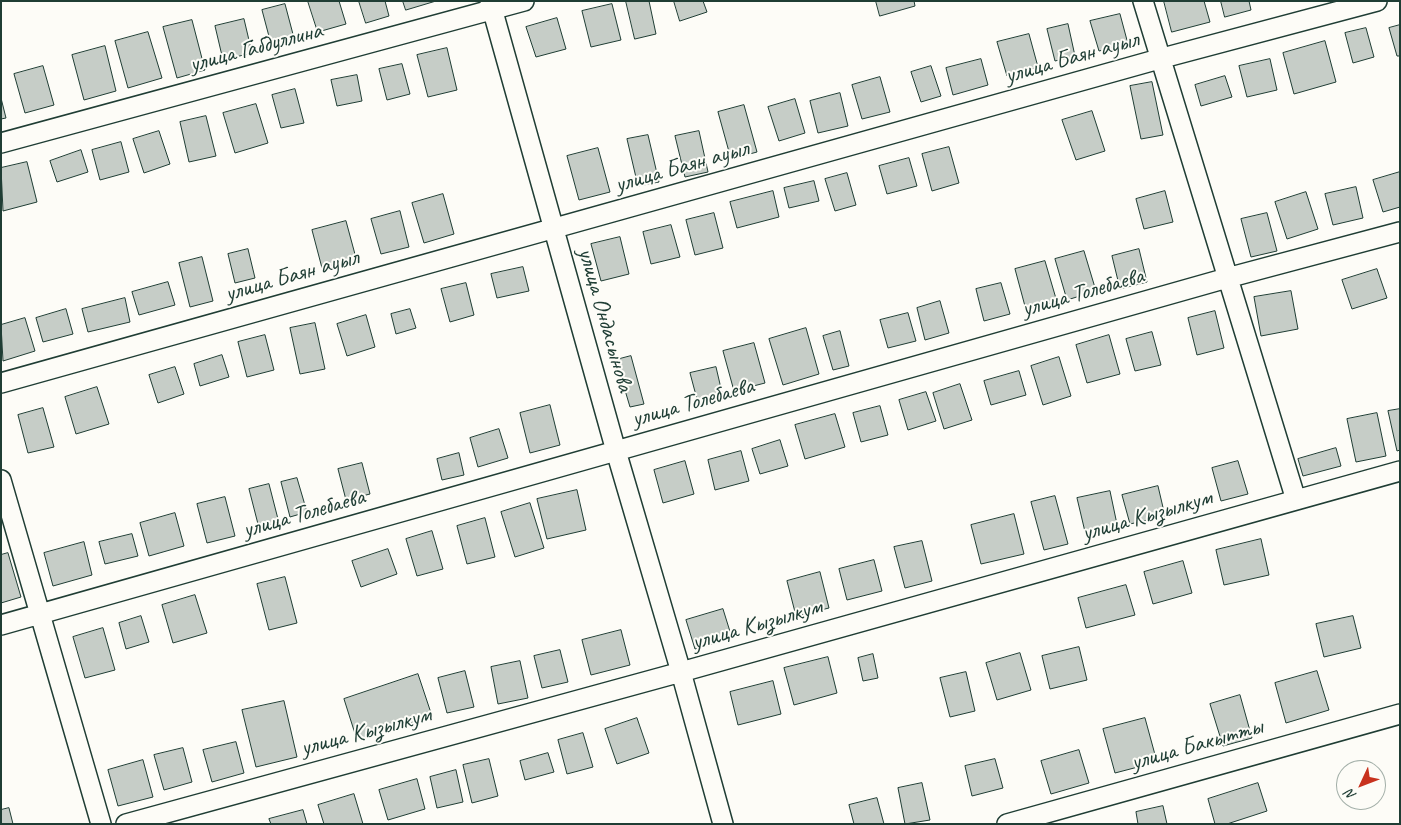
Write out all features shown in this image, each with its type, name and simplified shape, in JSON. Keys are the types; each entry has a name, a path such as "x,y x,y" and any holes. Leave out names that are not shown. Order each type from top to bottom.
{"street":[{"name":"улица Габдуллина","path":"1,143 491,6 524,1"},
{"path":"1143,1 1159,59 1296,500"},
{"name":"улица Баян ауыл","path":"1,383 1159,59 1377,1"},
{"name":"улица Ондасынова","path":"491,6 723,824"},
{"name":"улица Толебаева","path":"1,625 1227,278 1400,232"},
{"name":"улица Кызылкум","path":"126,824 681,672 1400,471"},
{"path":"1,480 100,824"},
{"name":"улица Бакытты","path":"1007,824 1400,714"}],"building":[{"path":"308,1 339,1 346,24 318,32"},
{"path":"359,1 385,1 389,16 366,23"},
{"path":"403,1 436,1 406,10"},
{"path":"626,1 649,1 656,34 635,39"},
{"path":"674,1 703,1 707,12 680,21"},
{"path":"876,1 914,1 915,6 880,16"},
{"path":"1164,1 1204,1 1210,22 1172,32"},
{"path":"1221,1 1249,1 1251,10 1225,17"},
{"path":"285,4 294,38 271,44 262,10"},
{"path":"612,4 621,40 591,47 582,11"},
{"path":"1120,14 1128,44 1099,51 1090,21"},
{"path":"557,18 566,49 536,57 526,27"},
{"path":"244,19 252,53 223,60 215,26"},
{"path":"192,20 205,70 177,78 163,27"},
{"path":"1068,24 1075,56 1055,61 1047,29"},
{"path":"1400,25 1400,56 1397,56 1389,28"},
{"path":"1366,28 1374,57 1353,63 1345,33"},
{"path":"148,32 162,78 128,88 115,41"},
{"path":"1029,34 1038,67 1007,76 997,42"},
{"path":"1325,41 1336,82 1294,94 1283,53"},
{"path":"105,46 116,91 84,100 72,55"},
{"path":"447,48 457,90 428,97 417,55"},
{"path":"981,59 988,85 953,95 946,68"},
{"path":"1270,59 1277,90 1247,97 1239,66"},
{"path":"402,64 410,94 387,100 379,69"},
{"path":"43,66 54,105 25,113 14,74"},
{"path":"931,66 941,96 921,102 911,72"},
{"path":"357,75 362,101 337,106 331,80"},
{"path":"1225,76 1232,97 1201,106 1195,85"},
{"path":"880,77 890,112 862,119 852,85"},
{"path":"1152,82 1163,135 1141,139 1130,86"},
{"path":"295,89 304,123 281,128 272,95"},
{"path":"840,93 848,126 818,133 810,101"},
{"path":"1,98 6,118 1,119"},
{"path":"795,99 805,133 779,141 768,107"},
{"path":"256,104 268,143 235,153 223,113"},
{"path":"744,105 757,152 731,159 718,112"},
{"path":"1092,111 1105,151 1076,160 1062,120"},
{"path":"206,116 216,156 189,162 180,122"},
{"path":"159,131 170,164 144,173 133,139"},
{"path":"699,131 708,172 685,177 675,136"},
{"path":"648,135 659,182 638,186 627,139"},
{"path":"121,142 129,172 100,180 92,150"},
{"path":"949,147 959,183 932,191 922,154"},
{"path":"598,148 610,192 579,200 567,156"},
{"path":"81,150 88,172 57,182 50,161"},
{"path":"909,158 917,186 887,194 879,166"},
{"path":"27,162 37,202 3,211 1,168"},
{"path":"1400,172 1400,207 1383,212 1373,180"},
{"path":"847,173 856,205 835,211 825,179"},
{"path":"814,181 819,201 789,208 784,188"},
{"path":"1356,187 1363,218 1333,225 1325,194"},
{"path":"773,191 779,217 737,228 730,202"},
{"path":"1165,191 1173,222 1144,229 1136,199"},
{"path":"1306,192 1318,229 1287,239 1275,202"},
{"path":"443,194 454,234 424,243 412,203"},
{"path":"400,211 409,247 381,254 371,219"},
{"path":"714,213 723,248 695,255 686,220"},
{"path":"1267,213 1277,251 1251,257 1241,219"},
{"path":"346,221 356,258 322,268 312,230"},
{"path":"671,225 680,257 651,264 643,232"},
{"path":"620,237 629,274 601,281 591,244"},
{"path":"248,249 255,278 235,283 228,254"},
{"path":"1139,249 1147,282 1120,289 1112,256"},
{"path":"1084,251 1096,291 1067,300 1055,259"},
{"path":"202,257 213,301 190,307 179,263"},
{"path":"1045,261 1057,302 1026,310 1015,269"},
{"path":"523,267 529,291 497,298 491,274"},
{"path":"1377,269 1387,298 1352,309 1342,280"},
{"path":"168,282 175,305 139,315 132,292"},
{"path":"466,283 474,315 450,322 441,289"},
{"path":"1001,283 1010,314 984,321 976,289"},
{"path":"1291,291 1298,329 1261,336 1254,297"},
{"path":"125,298 130,322 88,332 82,309"},
{"path":"940,301 949,333 925,340 917,308"},
{"path":"66,309 73,334 43,342 36,318"},
{"path":"410,309 416,328 396,334 391,314"},
{"path":"1215,311 1224,348 1197,355 1188,318"},
{"path":"908,313 916,341 888,348 880,320"},
{"path":"366,315 375,347 347,356 337,324"},
{"path":"25,318 35,351 3,361 1,325"},
{"path":"315,323 325,369 300,374 290,328"},
{"path":"806,328 819,374 783,385 769,339"},
{"path":"840,331 849,366 833,370 823,336"},
{"path":"1152,332 1161,365 1135,371 1126,339"},
{"path":"265,335 274,370 247,377 238,342"},
{"path":"1109,335 1120,374 1087,383 1076,345"},
{"path":"754,343 765,383 734,391 723,351"},
{"path":"222,355 229,377 200,386 194,364"},
{"path":"631,356 644,404 630,407 616,360"},
{"path":"1059,357 1071,396 1043,405 1031,366"},
{"path":"175,367 184,394 158,403 149,375"},
{"path":"716,367 723,397 698,403 690,373"},
{"path":"1019,371 1026,395 991,405 984,381"},
{"path":"960,384 972,420 944,429 933,393"},
{"path":"97,387 109,424 76,434 65,397"},
{"path":"926,392 936,421 908,430 899,400"},
{"path":"550,405 560,445 530,453 520,413"},
{"path":"880,406 888,435 861,442 853,413"},
{"path":"43,408 54,447 28,453 18,415"},
{"path":"1400,409 1400,450 1397,451 1388,411"},
{"path":"1377,413 1386,456 1356,462 1347,419"},
{"path":"835,414 845,447 805,459 795,425"},
{"path":"499,429 508,458 478,467 470,438"},
{"path":"780,440 788,466 760,474 752,449"},
{"path":"1336,448 1341,466 1303,476 1298,459"},
{"path":"741,451 749,481 715,490 708,460"},
{"path":"459,453 464,475 442,480 437,459"},
{"path":"685,461 694,494 663,503 654,470"},
{"path":"1238,461 1248,494 1221,501 1212,468"},
{"path":"362,463 370,494 346,500 338,469"},
{"path":"297,478 307,512 290,517 281,482"},
{"path":"269,484 279,523 259,528 249,489"},
{"path":"1158,486 1165,516 1130,524 1122,495"},
{"path":"577,490 586,530 547,539 537,499"},
{"path":"1110,491 1118,529 1086,536 1077,498"},
{"path":"1055,496 1068,544 1044,550 1031,502"},
{"path":"225,497 235,536 207,543 197,504"},
{"path":"530,503 544,548 515,557 501,512"},
{"path":"175,513 184,546 149,556 140,523"},
{"path":"1014,514 1024,554 981,564 971,525"},
{"path":"485,518 495,557 467,564 457,526"},
{"path":"432,531 443,569 417,576 406,539"},
{"path":"132,534 138,556 105,564 99,542"},
{"path":"1261,539 1269,575 1224,585 1216,550"},
{"path":"922,541 932,581 905,588 894,547"},
{"path":"84,542 92,575 53,586 44,553"},
{"path":"388,549 397,574 361,587 352,561"},
{"path":"8,553 21,597 1,603 1,555"},
{"path":"874,560 882,591 847,600 839,569"},
{"path":"1183,561 1192,593 1153,604 1144,572"},
{"path":"820,572 829,608 796,616 787,581"},
{"path":"285,577 297,623 269,630 257,584"},
{"path":"1126,585 1135,615 1086,628 1078,598"},
{"path":"195,595 207,633 173,643 162,605"},
{"path":"723,609 732,638 695,649 686,620"},
{"path":"141,616 149,642 126,649 119,623"},
{"path":"1353,616 1361,648 1324,657 1316,624"},
{"path":"103,628 115,670 85,678 73,637"},
{"path":"621,630 630,665 591,675 582,640"},
{"path":"1079,647 1087,680 1050,689 1042,656"},
{"path":"560,650 568,682 542,688 534,656"},
{"path":"1020,653 1031,690 997,700 986,663"},
{"path":"873,654 878,678 863,681 858,658"},
{"path":"828,657 837,693 794,705 784,668"},
{"path":"520,661 528,698 498,704 491,667"},
{"path":"465,671 474,707 447,713 438,678"},
{"path":"1317,671 1329,710 1286,723 1275,683"},
{"path":"966,672 975,711 950,717 940,678"},
{"path":"418,674 432,716 357,740 344,699"},
{"path":"773,681 781,714 738,725 730,692"},
{"path":"1240,695 1252,738 1223,746 1210,704"},
{"path":"284,701 297,757 256,767 242,710"},
{"path":"637,718 649,753 617,764 605,729"},
{"path":"1145,718 1157,762 1115,773 1103,729"},
{"path":"583,733 593,767 567,774 558,740"},
{"path":"236,742 244,773 212,782 203,750"},
{"path":"183,748 192,782 164,790 154,755"},
{"path":"1079,750 1089,783 1051,794 1041,761"},
{"path":"548,753 554,772 525,780 520,761"},
{"path":"489,759 498,796 472,803 463,765"},
{"path":"995,759 1003,788 972,796 965,766"},
{"path":"143,760 153,797 118,806 108,770"},
{"path":"456,770 463,802 437,808 430,777"},
{"path":"417,779 425,809 388,820 379,790"},
{"path":"922,783 930,820 905,824 898,788"},
{"path":"1258,783 1267,811 1227,824 1215,824 1208,799"},
{"path":"354,794 363,824 324,824 318,805"},
{"path":"877,798 884,824 854,824 849,805"},
{"path":"1163,806 1167,824 1138,824 1136,812"},
{"path":"9,808 13,824 1,824 1,810"},
{"path":"303,810 307,824 271,824 269,819"}]}
